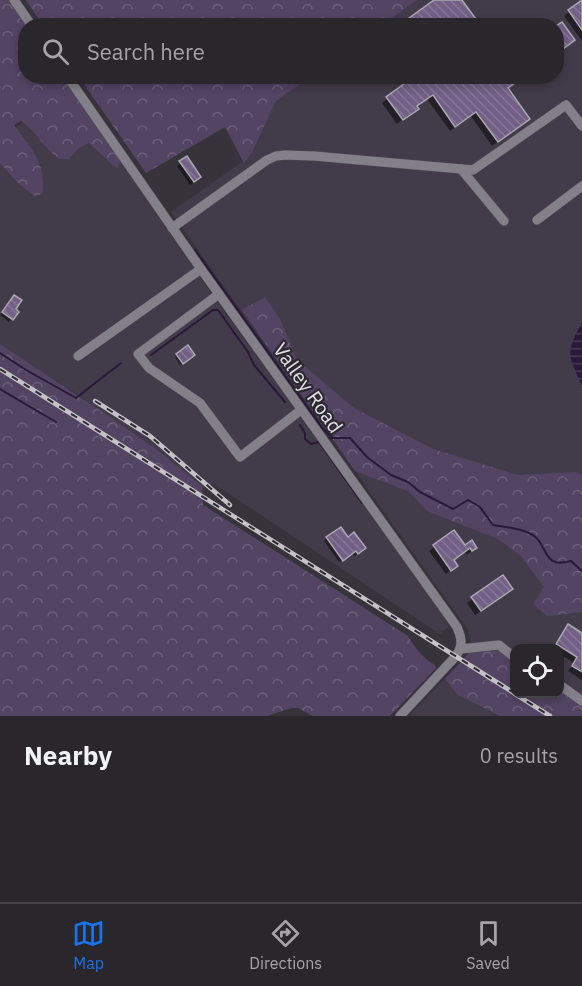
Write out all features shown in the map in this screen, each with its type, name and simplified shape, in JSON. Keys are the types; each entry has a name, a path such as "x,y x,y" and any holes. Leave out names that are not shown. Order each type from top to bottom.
{"street":[{"path":"14,0 26,18"},
{"name":"Valley Road","path":"73,84 172,228 456,627 462,639 460,649"},
{"path":"172,228 267,160 276,156 314,156 473,170 566,105 582,126"},
{"path":"461,169 504,221"},
{"path":"537,220 582,186"},
{"path":"78,356 201,269"},
{"path":"219,294 138,354 149,368 200,403 240,456 301,410"},
{"path":"400,716 453,661 460,649 499,645 510,654"},
{"path":"564,688 582,701"}],"shaded area":[{"path":"386,0 582,0 582,716 564,698 564,644 510,644 510,679 471,655 468,630 171,212 246,159 222,123 275,84 564,84 564,18 362,18"},
{"path":"70,88 209,290 440,611 449,626 440,634 213,483 204,489 77,394 0,346 0,139"},
{"path":"582,322 582,386 570,354"},
{"path":"452,671 520,716 409,716"}],"green space":[{"path":"0,0 9,0 21,18 18,18 18,84 67,84 121,161 117,169 89,143 79,148 69,159 59,159 21,121 14,125 36,156 42,172 43,193 36,197 18,183 0,163"},
{"path":"26,0 417,0 391,18 38,18"},
{"path":"84,84 300,84 276,101 252,152 244,163 225,127 146,173"},
{"path":"265,297 280,319 297,360 354,408 433,449 518,475 576,472 582,475 582,612 547,616 533,604 544,587 521,556 498,539 427,511 408,491 355,471 242,310"},
{"path":"0,344 157,450 202,486 203,505 408,636 420,653 436,668 390,716 313,716 298,708 291,708 267,716 0,716"},
{"path":"500,650 510,656 510,698 564,698 564,685 573,691 582,692 582,716 500,716 458,695 445,679 469,653"}],"building":[{"path":"434,0 462,0 475,18 409,18"},
{"path":"582,0 582,30 568,10"},
{"path":"564,25 575,40 564,48"},
{"path":"404,84 514,84 508,88 530,119 498,142 476,112 455,127 433,95 403,120 386,97"},
{"path":"187,156 201,177 194,182 179,161"},
{"path":"14,295 22,300 16,309 19,312 13,320 2,312"},
{"path":"188,345 195,355 183,364 176,354"},
{"path":"341,527 348,537 354,532 366,548 358,554 356,551 343,561 326,537"},
{"path":"454,530 465,545 472,540 477,548 472,551 470,548 454,560 458,566 451,571 433,545"},
{"path":"503,575 513,589 481,611 471,597"},
{"path":"568,624 582,633 582,672 572,666 577,657 564,649 564,644 556,644"}],"waterway":[{"path":"195,250 323,429 332,437"},
{"path":"151,355 213,310 218,310 248,352 254,365 285,402"},
{"path":"0,353 76,398 121,363"},
{"path":"0,389 56,422"},
{"path":"300,425 305,433 305,439 311,444 319,442 362,503"},
{"path":"330,438 350,438 367,457 391,475 408,482 420,492 453,509 468,500 480,507 493,525 531,534 541,543 550,559 561,563 571,561 582,571"}],"railway":[{"path":"0,369 510,690"},
{"path":"95,401 150,436 230,505"},
{"path":"521,698 550,716"}]}
